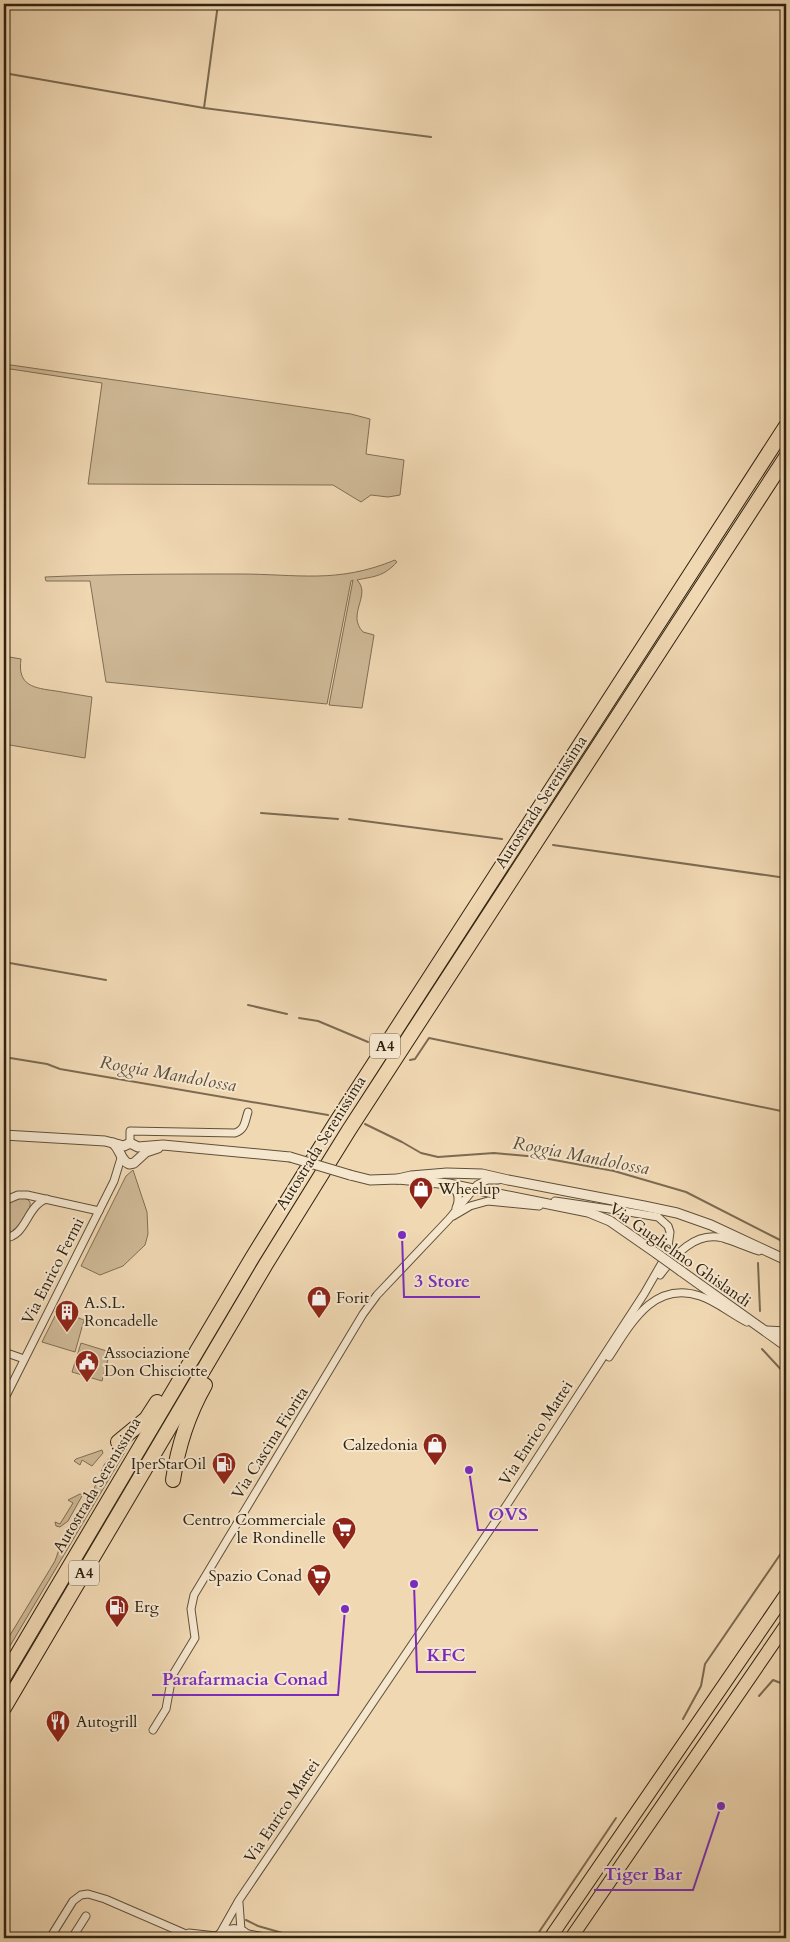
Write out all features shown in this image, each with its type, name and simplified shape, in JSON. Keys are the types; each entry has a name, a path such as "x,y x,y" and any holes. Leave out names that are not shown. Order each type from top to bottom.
{"highway":[{"name":"Autostrada Serenissima","path":"4,1677 252,1258 340,1116 786,426"},
{"name":"Autostrada Serenissima","path":"4,1708 266,1264 359,1114 786,457"},
{"path":"118,1442 146,1419 223,1291 252,1258"},
{"path":"173,1480 183,1431 190,1413 253,1305 266,1264"},
{"path":"550,1938 786,1594"},
{"path":"571,1938 786,1625"}],"street":[{"path":"4,1135 113,1143 129,1152 130,1131 235,1133 241,1131 248,1112"},
{"name":"Via Guglielmo Ghislandi","path":"129,1152 174,1146 290,1157 370,1180 398,1179 449,1184 588,1212 610,1221 786,1346"},
{"name":"Via Enrico Fermi","path":"4,1400 129,1152"},
{"name":"Via Guglielmo Ghislandi","path":"398,1179 411,1176 465,1173 493,1175 508,1180 677,1213 711,1225 783,1258"},
{"path":"449,1219 477,1185 487,1180 508,1180"},
{"path":"487,1180 485,1186 487,1192"},
{"path":"449,1184 456,1190 458,1196 456,1207 449,1219"},
{"path":"4,1201 8,1197 28,1195 99,1211"},
{"path":"28,1195 33,1203 33,1208"},
{"path":"4,1238 12,1238 18,1234 33,1208 38,1203 48,1199"},
{"path":"449,1219 470,1206 488,1201 576,1210"},
{"path":"534,1201 623,1210 662,1220 670,1232 670,1247 644,1294"},
{"name":"Via Cascina Fiorita","path":"153,1730 166,1708 171,1680 175,1670 195,1638 191,1609 192,1599 196,1590 363,1314 377,1295 449,1219"},
{"path":"644,1294 679,1253 703,1237 724,1238 783,1258"},
{"name":"Via Enrico Mattei","path":"218,1935 254,1877 508,1503 644,1294"},
{"path":"508,1503 635,1318 649,1304 670,1294 699,1295 762,1329 786,1332"},
{"path":"4,1352 24,1359"},
{"path":"50,1938 73,1901 81,1895 88,1894 100,1897 195,1938"},
{"path":"239,1900 241,1930"},
{"path":"72,1938 86,1916"},
{"path":"186,1933 218,1935 228,1929 241,1930 250,1936 270,1938"}],"shaded area":[{"path":"4,364 351,414 370,419 366,454 404,460 400,495 388,497 371,495 361,502 333,485 88,484 102,383 4,368"},
{"path":"395,560 397,562 383,573 374,577 357,580 362,592 357,618 358,625 363,632 374,635 362,708 329,705 353,580 351,581 327,704 106,682 90,581 46,581 45,577 190,574 317,576 354,572"},
{"path":"4,656 21,659 20,668 22,675 34,687 92,697 85,758 4,744"},
{"path":"133,1170 147,1212 148,1234 145,1245 123,1266 100,1275 81,1266 126,1176"},
{"path":"22,1198 30,1202 28,1212 13,1231 4,1235 5,1210 10,1202"},
{"path":"58,1310 84,1320 75,1352 42,1342"},
{"path":"81,1343 110,1352 102,1381 72,1372"},
{"path":"128,1441 125,1452 4,1656 4,1645 55,1561 62,1541 86,1508 104,1465 118,1447"},
{"path":"102,1450 103,1453 92,1466 82,1460 80,1465 74,1461 76,1459"},
{"path":"80,1494 83,1495 68,1521 60,1527 56,1526 55,1522 60,1524 73,1503 68,1500"}],"waterway":[{"path":"204,108 218,4"},
{"path":"4,73 204,108 431,137"},
{"path":"261,813 338,819"},
{"path":"349,819 502,839"},
{"path":"553,845 786,878"},
{"path":"4,962 106,980"},
{"path":"248,1005 287,1014"},
{"path":"299,1018 318,1021 368,1042"},
{"path":"410,1060 415,1059 429,1038 786,1112"},
{"name":"Roggia Mandolossa","path":"4,1057 47,1064 60,1069 328,1115"},
{"name":"Roggia Mandolossa","path":"365,1124 421,1153 438,1157 494,1153 538,1157 614,1171 686,1192 786,1243"},
{"path":"758,1263 760,1311"},
{"path":"762,1349 786,1375"},
{"path":"683,1719 701,1686 705,1664 786,1546"},
{"path":"759,1696 773,1680 786,1685"},
{"path":"535,1938 616,1818"},
{"path":"246,1920 258,1926 300,1938"}],"place":[{"name":"Wheelup","path":"421,1210"},
{"name":"3 Store","path":"402,1235"},
{"name":"Forit","path":"319,1319"},
{"name":"A.S.L. Roncadelle","path":"67,1333"},
{"name":"Associazione Don Chisciotte","path":"87,1383"},
{"name":"Calzedonia","path":"435,1466"},
{"name":"OVS","path":"469,1470"},
{"name":"IperStarOil","path":"224,1485"},
{"name":"Centro Commerciale le Rondinelle","path":"344,1550"},
{"name":"KFC","path":"414,1584"},
{"name":"Spazio Conad","path":"319,1597"},
{"name":"Parafarmacia Conad","path":"345,1609"},
{"name":"Erg","path":"117,1628"},
{"name":"Autogrill","path":"58,1743"},
{"name":"Tiger Bar","path":"721,1806"}]}
